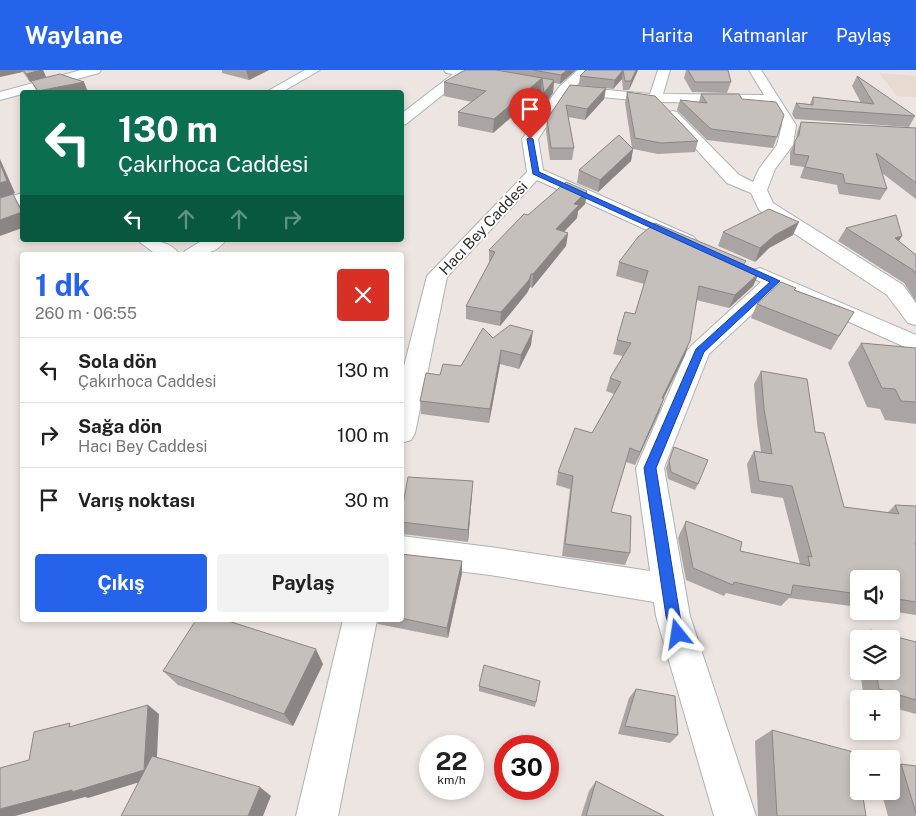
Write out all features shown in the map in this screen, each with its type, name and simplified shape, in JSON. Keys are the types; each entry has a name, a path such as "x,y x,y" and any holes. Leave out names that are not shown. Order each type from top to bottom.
{"street":[{"path":"22,90 95,70"},
{"path":"277,90 314,70"},
{"name":"Hacı Bey Caddesi","path":"404,405 407,377 437,276 535,173 530,139 555,88 585,70"},
{"path":"655,98 664,70"},
{"path":"404,117 456,71 508,80"},
{"path":"758,190 766,169 785,145 789,125 772,99 762,72"},
{"path":"555,88 655,98 772,99"},
{"path":"0,96 20,91"},
{"path":"655,98 733,179 758,190 765,206 906,290 916,318"},
{"path":"789,125 808,126"},
{"path":"535,173 704,249"},
{"path":"0,206 20,199"},
{"path":"150,242 165,252"},
{"path":"197,252 213,242"},
{"path":"740,265 916,344"},
{"path":"735,816 673,616 650,468 700,351 775,281"},
{"path":"404,550 490,561 669,590"},
{"path":"317,816 360,622"}],"shaded area":[{"path":"879,73 916,76 916,97 897,96"}],"building":[{"path":"23,70 41,70 26,74"},
{"path":"465,70 496,70 554,80 544,93 542,78 494,119 458,112 486,91 444,82"},
{"path":"533,70 567,70 561,75"},
{"path":"586,70 623,70 615,80 580,76"},
{"path":"623,70 636,70 631,81 625,81"},
{"path":"688,70 728,70 731,82 695,82"},
{"path":"60,74 84,82 37,90 31,81"},
{"path":"857,76 915,116 800,108 796,103 813,105 813,97 874,104"},
{"path":"570,85 606,88 587,109 566,105 574,148 551,148 547,119"},
{"path":"627,92 655,96 698,141 661,143 635,138"},
{"path":"701,94 739,94 742,99 776,102 784,115 777,137 711,129 680,100 707,103"},
{"path":"801,122 916,128 916,183 876,153 887,189 845,183 843,174 805,167 809,156 794,154 795,141 799,135"},
{"path":"619,135 633,149 600,180 579,170"},
{"path":"0,163 7,181 0,183"},
{"path":"566,182 587,191 574,204 579,205 556,229 568,233 531,274 529,280 501,312 466,306 495,252 489,250 524,214 528,215"},
{"path":"13,194 20,208 20,213 0,220 0,198"},
{"path":"769,209 799,222 775,235 760,248 723,232"},
{"path":"896,215 902,236 895,238 916,255 916,274 913,270 846,228"},
{"path":"655,223 746,261 742,266 759,273 735,295 699,286 690,341 662,398 664,398 640,452 630,448 611,512 631,516 630,553 565,544 573,476 558,472 575,428 592,433 621,382 610,378 631,343 617,340 625,312 635,314 648,271 619,262 638,237"},
{"path":"781,282 796,288 794,290 854,312 839,336 757,304"},
{"path":"510,325 533,331 521,355 501,350 490,409 420,401 426,373 440,375 443,364 461,366 483,328 493,338"},
{"path":"861,343 916,348 916,402 901,401 895,389 882,388"},
{"path":"761,371 807,379 815,432 824,433 844,507 899,514 895,505 916,506 916,602 900,599 900,570 850,570 850,593 793,585 791,595 734,582 733,585 693,568 685,526 686,521 742,542 740,551 810,566 808,556 812,557 792,486 759,481 754,451 772,454 764,409"},
{"path":"674,447 708,460 698,484 671,472 669,461"},
{"path":"408,477 473,481 468,530 404,522 404,499"},
{"path":"404,554 462,561 447,628 404,619"},
{"path":"195,622 231,622 316,649 284,714 163,671"},
{"path":"900,638 916,642 916,700 900,695 900,690 879,689 878,680 900,680"},
{"path":"484,665 540,681 536,702 479,686"},
{"path":"636,689 675,696 678,735 625,726"},
{"path":"148,705 144,770 72,792 72,790 0,809 0,768 29,760 34,732 70,723 69,727"},
{"path":"772,730 850,751 850,800 863,800 866,816 777,816"},
{"path":"152,756 260,787 248,816 121,816"},
{"path":"901,764 916,766 916,813"},
{"path":"596,781 664,816 586,816"}],"route":[{"path":"530,139 535,173 775,281 700,351 650,468 673,616 678,634"}]}
